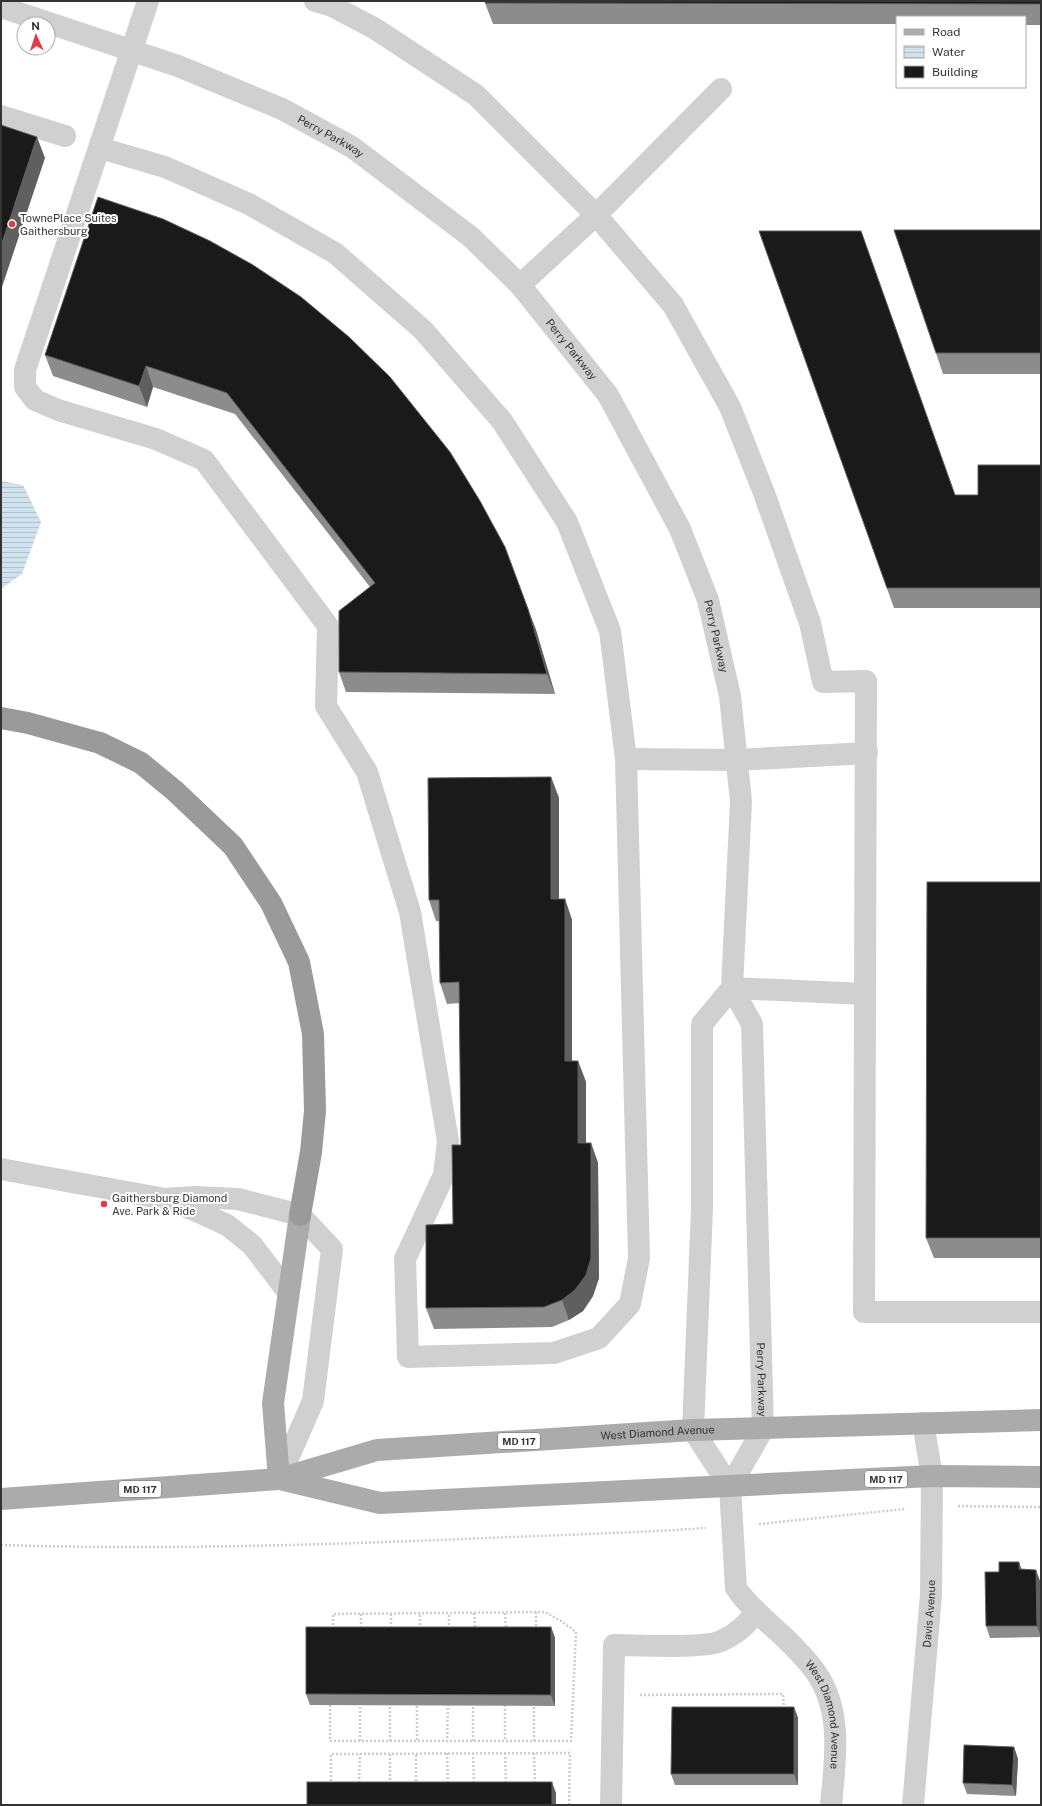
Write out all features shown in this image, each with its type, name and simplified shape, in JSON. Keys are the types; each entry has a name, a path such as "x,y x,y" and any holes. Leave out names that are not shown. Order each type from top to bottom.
{"highway":[{"path":"1,718 28,723 100,743 141,763 175,791 233,846 271,903 299,962 313,1034 315,1111 311,1152 300,1215"}],"main road":[{"path":"279,1479 273,1403 300,1215"},
{"name":"West Diamond Avenue","path":"1,1499 279,1479 377,1450 694,1430 1041,1420"},
{"name":"West Diamond Avenue","path":"279,1479 380,1503 932,1476 1041,1477"}],"street":[{"path":"100,148 165,167 249,204 335,253 423,330 502,421 567,522 610,631 626,759 639,1258 630,1304 600,1338 554,1353 408,1357 405,1259 444,1175 448,1141 410,912 367,772 326,706 328,626 204,460 156,439 58,410 35,400 25,387 25,370 148,1"},
{"path":"315,1 332,6 374,28 476,95 596,215 673,305 730,407 764,493 810,623 823,682 866,681 867,753 864,994 864,1312 1041,1312"},
{"name":"Perry Parkway","path":"1,7 178,66 282,109 352,147 471,237 520,285 608,395 680,529 708,600 730,696 741,801 732,988 752,1024 763,1429 730,1487"},
{"path":"520,285 596,215 721,89"},
{"path":"1,116 65,136"},
{"path":"626,759 736,760 867,753"},
{"path":"730,1487 694,1430 702,1209 702,1024 732,988 864,994"},
{"path":"1,1169 166,1199 227,1225 252,1245 288,1292"},
{"path":"166,1199 195,1197 238,1199 300,1215 332,1249 313,1400 279,1479"},
{"name":"Davis Avenue","path":"913,1805 931,1595 932,1476 923,1423"},
{"name":"West Diamond Avenue","path":"730,1487 736,1588 743,1599 809,1663 818,1675 830,1699 835,1722 831,1805"},
{"path":"611,1805 614,1645 701,1645 720,1642 742,1629 756,1612"}],"path":[{"path":"1,1545 78,1547 295,1546 630,1534 789,1522 931,1506 1041,1507"},
{"path":"536,1612 536,1632"},
{"path":"330,1705 330,1741 571,1742 576,1632 561,1620 545,1612 333,1614 333,1630"},
{"path":"449,1613 449,1632"},
{"path":"474,1613 475,1632"},
{"path":"506,1613 506,1632"},
{"path":"361,1614 361,1632"},
{"path":"391,1614 391,1632"},
{"path":"420,1614 420,1632"},
{"path":"632,1695 783,1694 784,1710"},
{"path":"447,1742 448,1705"},
{"path":"505,1705 505,1741"},
{"path":"534,1705 534,1741"},
{"path":"360,1706 360,1741"},
{"path":"390,1706 390,1741"},
{"path":"416,1706 417,1741"},
{"path":"473,1706 473,1741"},
{"path":"448,1753 448,1793"},
{"path":"505,1753 506,1793"},
{"path":"534,1753 535,1793"},
{"path":"331,1793 331,1754 570,1753 569,1805"},
{"path":"359,1785 360,1754"},
{"path":"390,1754 390,1793"},
{"path":"416,1754 416,1793"},
{"path":"473,1754 474,1793"}],"water":[{"path":"1,481 23,485 41,522 22,574 1,589"}],"building":[{"path":"486,1 1041,1 1041,4 485,3"},
{"path":"1,125 37,137 1,246"},
{"path":"98,197 163,219 210,241 253,265 301,297 349,337 390,377 450,452 480,501 505,547 528,609 547,674 339,672 339,611 375,583 227,393 146,366 139,386 45,355"},
{"path":"894,230 1041,230 1041,353 936,353"},
{"path":"759,231 861,231 955,495 978,495 978,465 1041,465 1041,588 887,588"},
{"path":"551,777 551,899 565,899 565,1061 578,1061 578,1143 591,1143 591,1258 586,1275 575,1290 562,1300 544,1307 426,1308 426,1225 453,1224 452,1145 461,1145 459,982 440,983 439,900 429,900 428,778"},
{"path":"927,882 1041,882 1041,1238 926,1238"},
{"path":"999,1562 1019,1562 1019,1569 1036,1570 1037,1626 986,1626 985,1572 999,1572"},
{"path":"306,1627 551,1627 551,1695 306,1694"},
{"path":"672,1707 794,1707 794,1774 671,1774"},
{"path":"964,1745 1014,1747 1012,1785 963,1783"},
{"path":"307,1782 552,1782 552,1805 307,1805"}],"place":[{"name":"TownePlace Suites Gaithersburg","path":"12,224"},
{"name":"Gaithersburg Diamond Ave. Park & Ride","path":"104,1204"}]}
